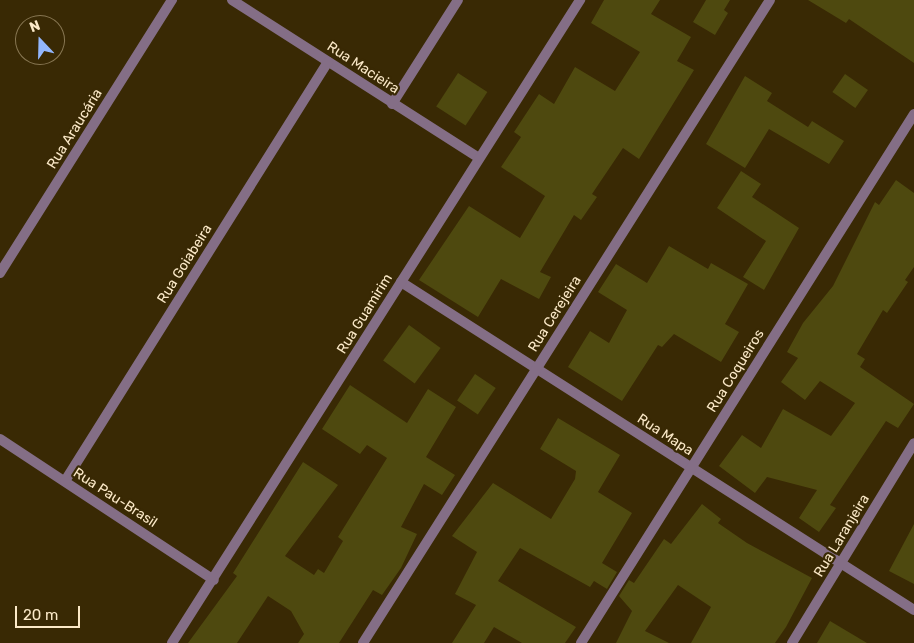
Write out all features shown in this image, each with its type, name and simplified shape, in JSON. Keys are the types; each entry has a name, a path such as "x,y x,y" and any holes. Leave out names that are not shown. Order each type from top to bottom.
{"street":[{"name":"Rua Araucária","path":"0,273 172,0"},
{"name":"Rua Macieira","path":"232,0 479,158"},
{"path":"392,104 458,0"},
{"name":"Rua Guamirim","path":"172,643 214,580 580,0"},
{"name":"Rua Cerejeira","path":"363,643 770,0"},
{"name":"Rua Goiabeira","path":"65,481 328,62"},
{"name":"Rua Coqueiros","path":"581,643 914,114"},
{"name":"Rua Mapa","path":"401,282 914,610"},
{"name":"Rua Pau-Brasil","path":"0,439 214,580"},
{"name":"Rua Laranjeira","path":"792,643 914,443"}],"building":[{"path":"604,0 660,0 651,14 691,37 677,61 694,70 639,159 623,148 592,194 597,197 581,220 574,215 540,272 551,277 539,299 501,279 478,317 419,280 469,206 520,238 545,196 501,167 521,137 514,132 539,94 554,104 575,67 615,91 640,52 591,23"},
{"path":"706,0 730,0 724,10 728,13 715,35 693,22"},
{"path":"808,0 914,0 914,63 849,19 846,23"},
{"path":"458,73 487,92 466,126 436,107"},
{"path":"845,74 868,90 855,108 832,92"},
{"path":"745,76 772,93 767,101 808,127 812,121 844,141 829,164 769,129 745,168 706,144"},
{"path":"741,171 761,184 752,197 799,228 764,290 743,277 766,241 717,208"},
{"path":"896,180 914,193 914,267 905,280 908,282 887,313 883,310 857,354 865,359 860,367 914,404 898,428 886,421 830,505 836,508 819,532 799,518 817,490 767,477 755,493 719,466 742,435 761,448 783,409 831,436 855,403 820,381 805,400 781,382 798,358 787,352 803,323 833,286 875,202 879,205"},
{"path":"669,246 708,269 711,263 748,284 725,324 739,332 721,362 674,334 662,347 658,345 622,401 568,367 590,331 609,343 627,310 598,292 616,264 647,283"},
{"path":"409,325 441,348 415,384 383,361"},
{"path":"475,374 496,388 478,415 457,401"},
{"path":"350,385 407,423 428,389 456,407 426,457 455,475 442,495 424,484 401,527 417,534 401,568 382,595 373,590 339,643 298,643 304,634 291,611 268,596 237,643 188,643 237,576 233,573 303,462 338,485 285,556 314,575 318,569 324,573 343,541 338,537 387,458 367,445 360,454 322,429"},
{"path":"558,418 620,455 598,492 632,513 602,563 617,572 607,589 594,581 590,587 520,548 498,581 576,627 565,643 522,643 494,627 484,643 452,643 476,605 455,594 477,552 452,536 493,483 551,519 575,479 576,471 540,449"},
{"path":"702,504 721,519 718,523 747,543 812,578 786,627 775,643 691,643 711,607 678,585 645,631 669,643 616,643 632,611 619,596 629,580 634,583 664,539 671,544"},
{"path":"914,524 914,584 889,571"},
{"path":"830,621 867,643 817,643"}]}
